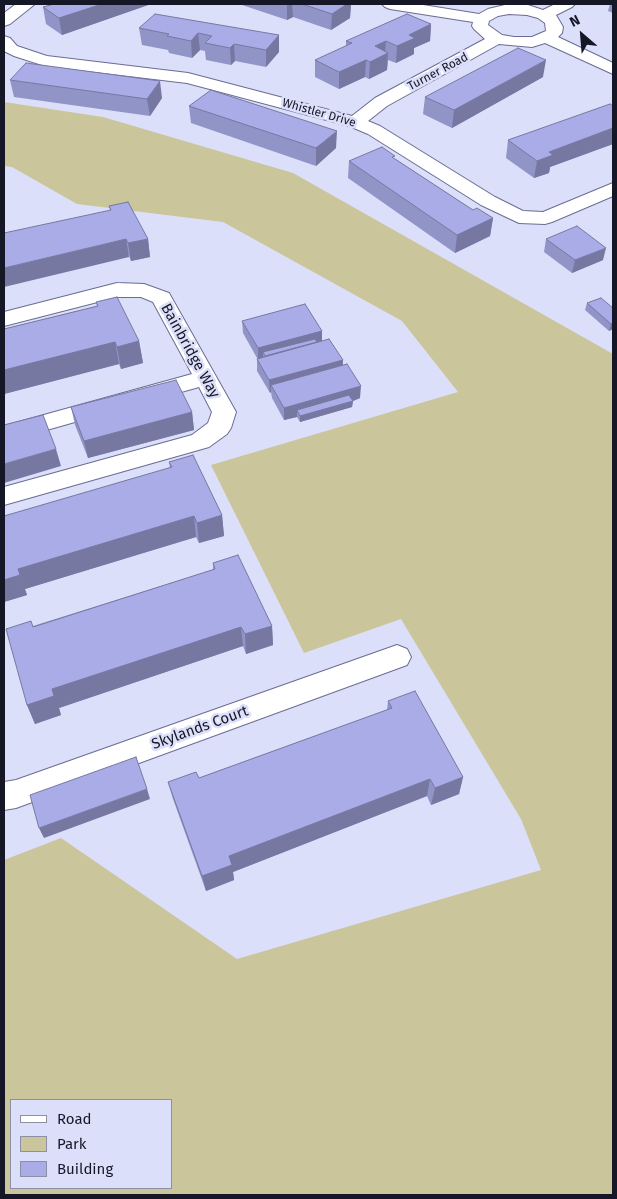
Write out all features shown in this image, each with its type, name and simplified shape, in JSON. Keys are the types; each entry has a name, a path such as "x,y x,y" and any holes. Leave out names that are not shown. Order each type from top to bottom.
{"street":[{"path":"4,22 16,10 27,4"},
{"path":"390,4 482,18 492,12 509,9 528,10 544,15 552,20 555,27 554,33 547,38 532,42 514,42 497,39 486,33 480,26 482,18"},
{"path":"544,15 567,4"},
{"path":"547,38 613,69"},
{"name":"Turner Road","path":"355,122 381,102 497,39"},
{"name":"Whistler Drive","path":"4,41 11,49 45,61 188,78 355,122 374,130 488,201 519,217 545,218 560,214 613,189"},
{"name":"Bainbridge Way","path":"4,319 117,290 144,291 161,298 224,412 219,428 200,441 4,496"},
{"path":"4,434 205,378"},
{"name":"Skylands Court","path":"4,796 26,791 396,657"}],"green space":[{"path":"4,102 103,117 293,173 613,354 613,1195 4,1195 4,860 61,838 237,959 541,870 521,819 401,619 304,653 211,465 458,392 402,321 223,222 77,204 12,167 4,166"}],"building":[{"path":"54,4 102,4 59,18 43,7"},
{"path":"302,4 347,4 332,14"},
{"path":"155,14 279,35 266,50 234,44 230,48 205,43 212,36 198,33 191,41 139,28"},
{"path":"407,14 431,24 409,35 415,38 397,46 386,41 375,46 388,53 370,62 366,60 339,72 315,60 352,43 346,41"},
{"path":"518,48 546,60 454,110 425,97"},
{"path":"26,63 160,81 147,99 10,80"},
{"path":"211,90 337,131 316,148 189,106"},
{"path":"610,104 613,106 613,128 549,152 553,155 537,161 508,140"},
{"path":"382,147 395,156 392,157 473,210 477,208 493,218 457,235 349,161"},
{"path":"128,202 148,239 128,243 126,239 4,268 4,233 111,210 109,206"},
{"path":"577,226 606,248 575,260 546,239"},
{"path":"117,297 139,341 117,347 115,342 4,370 4,329 98,306 96,302"},
{"path":"601,298 613,308 613,323 611,324 587,303"},
{"path":"305,304 322,331 258,348 242,321"},
{"path":"315,339 317,342 265,356 263,352"},
{"path":"329,339 343,360 269,380 257,359"},
{"path":"347,364 361,386 284,408 271,385"},
{"path":"176,380 192,412 84,441 71,407"},
{"path":"349,395 353,401 300,416 297,410"},
{"path":"43,415 56,449 4,464 4,425"},
{"path":"193,455 222,515 197,523 194,516 18,569 20,575 4,580 4,516 172,467 169,462"},
{"path":"238,555 272,626 245,634 241,627 52,689 54,696 27,705 6,629 31,621 33,627 215,569 213,563"},
{"path":"415,691 463,777 435,788 430,779 229,856 232,865 202,876 168,782 196,772 199,778 392,708 388,701"},
{"path":"136,757 147,789 39,828 30,795"}]}
